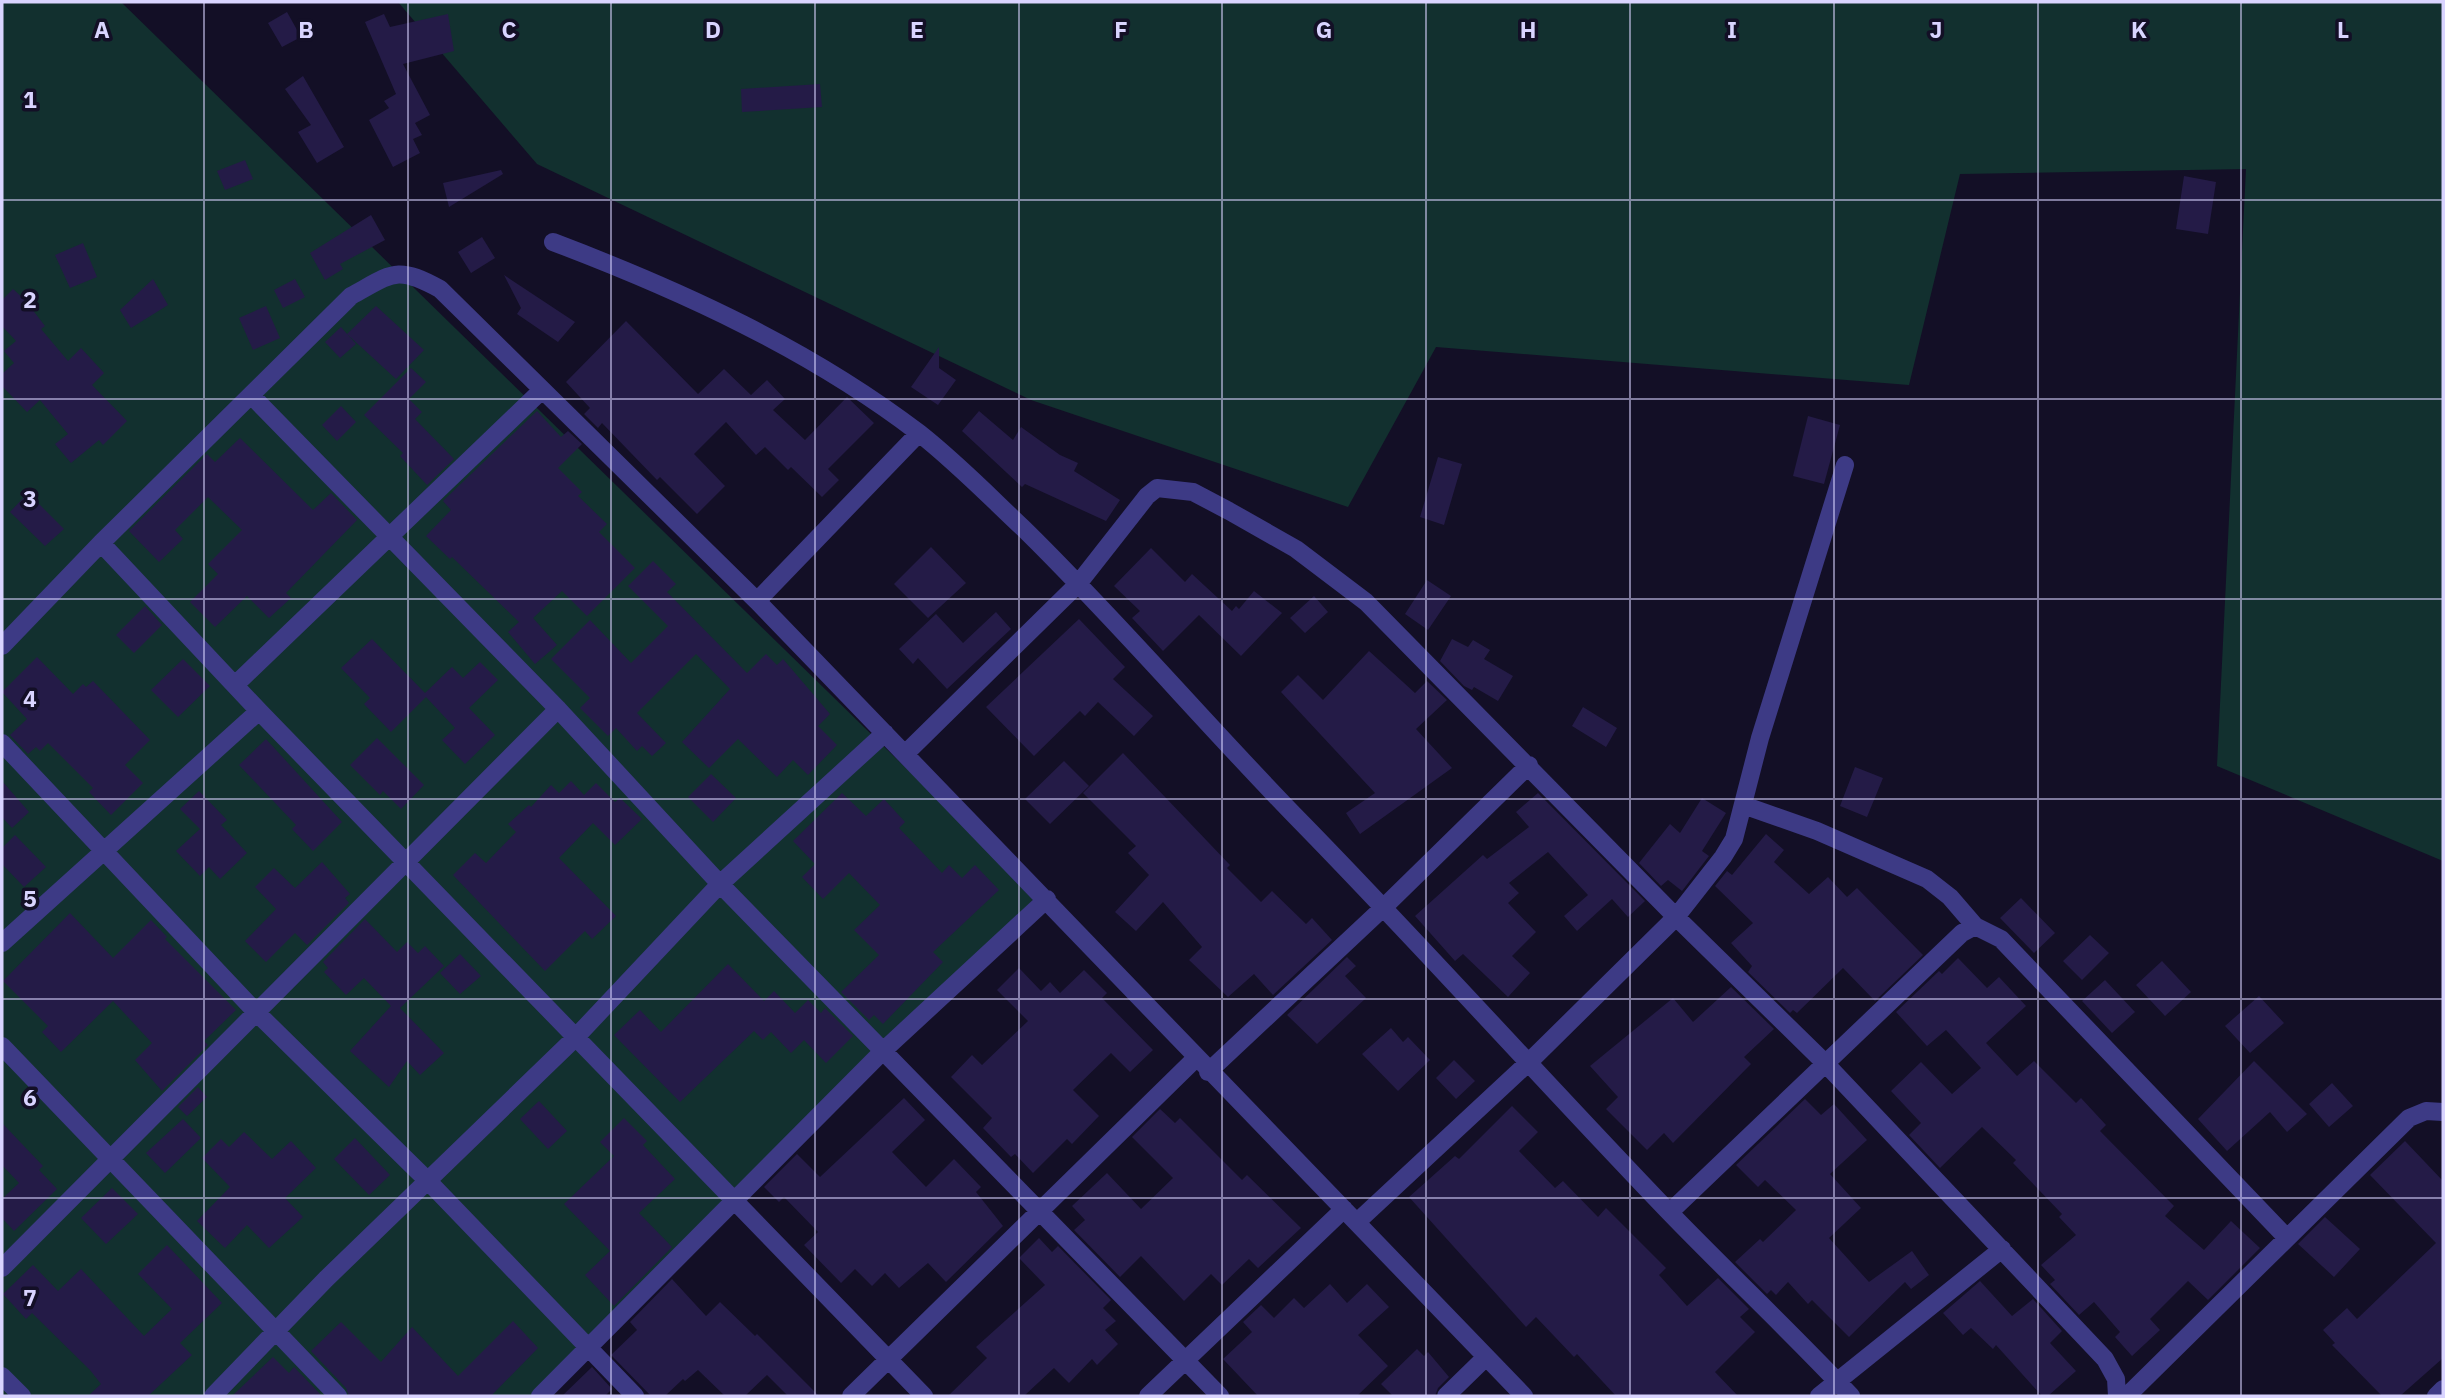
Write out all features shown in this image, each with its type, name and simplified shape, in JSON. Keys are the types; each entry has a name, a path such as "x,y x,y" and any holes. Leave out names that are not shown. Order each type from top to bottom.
{"street":[{"path":"553,242 649,278 778,342 854,387 919,433 964,471 1078,584 1229,749 1384,907 1670,1212 1851,1396"},
{"path":"2,646 101,543 351,296 387,276 411,273 440,289 757,601 1047,898 1195,1059 1524,1396"},
{"path":"235,685 542,390"},
{"path":"251,395 558,709 720,884 1220,1396"},
{"path":"757,601 919,433"},
{"path":"1357,1222 1530,1061 1676,918 1723,858 1734,839 1760,738 1845,465"},
{"path":"905,754 1078,584 1147,496 1157,488 1193,492 1296,549 1366,602 1529,765 1676,918 1824,1062 2105,1359 2116,1379 2118,1396"},
{"path":"101,543 575,1038 924,1396"},
{"path":"2,1268 558,709"},
{"path":"2,943 259,710"},
{"path":"213,1396 275,1331 575,1038 720,884 885,733"},
{"path":"2,743 256,1012 428,1181 635,1396"},
{"path":"1209,1072 1529,765"},
{"path":"1744,805 1817,831 1927,879 1950,897 1975,926 2001,939 2287,1238"},
{"path":"540,1396 589,1350 732,1200 884,1049 1047,898"},
{"path":"1670,1212 1824,1062 1962,933 1975,926"},
{"path":"2,1046 338,1396"},
{"path":"851,1396 1195,1059"},
{"path":"2127,1396 2409,1118 2426,1111 2443,1112"},
{"path":"1148,1396 1344,1209"},
{"path":"1819,1396 2001,1249"},
{"path":"1446,1396 1486,1357"},
{"path":"2,1376 22,1396"},
{"path":"2436,1396 2443,1389"}],"green space":[{"path":"2,2 121,2 1037,896 543,1396 2,1396"},
{"path":"398,2 2443,2 2443,861 2217,766 2246,169 1960,174 1909,385 1436,347 1348,507 1031,400 537,164"}],"building":[{"path":"287,12 301,37 282,47 268,23"},
{"path":"384,14 390,27 448,14 454,51 403,64 430,115 415,123 422,135 413,139 420,153 393,167 369,120 389,108 384,101 396,94 365,22"},
{"path":"303,76 344,147 317,163 298,132 311,125 285,89"},
{"path":"820,84 822,107 742,112 741,89"},
{"path":"245,160 253,179 225,190 217,171"},
{"path":"501,170 503,174 449,207 443,183"},
{"path":"2184,176 2216,182 2208,234 2176,229"},
{"path":"371,215 385,240 340,264 343,269 325,280 310,253"},
{"path":"482,237 495,258 471,273 458,252"},
{"path":"83,243 97,277 70,288 55,255"},
{"path":"504,275 575,322 558,342 517,314 521,308"},
{"path":"153,279 168,305 131,328 120,310"},
{"path":"295,279 305,297 283,308 274,290"},
{"path":"13,289 45,326 41,329 68,361 81,348 104,373 92,385 127,421 103,445 99,440 71,463 55,444 68,434 40,400 27,412 2,386 2,374 14,363 4,351 16,341 2,326 2,300"},
{"path":"266,306 280,338 253,350 239,318"},
{"path":"376,306 424,350 396,379 347,334"},
{"path":"626,321 698,394 724,369 751,395 767,380 785,399 773,410 805,440 847,397 874,423 828,469 839,480 822,497 791,467 788,470 765,447 756,455 726,422 694,454 725,486 697,514 660,477 657,480 602,423 598,428 584,414 590,408 566,382"},
{"path":"341,327 356,344 340,358 325,342"},
{"path":"939,347 939,368 956,380 938,405 911,387"},
{"path":"411,368 426,382 409,399 422,412 415,419 454,459 427,485 400,456 403,453 364,415"},
{"path":"341,406 356,422 337,441 322,425"},
{"path":"537,411 561,437 568,431 582,444 558,468 582,492 578,496 607,524 599,532 635,568 587,616 562,591 533,618 557,645 535,664 508,632 519,622 452,557 450,559 426,536 451,510 443,501"},
{"path":"979,411 1013,440 1021,427 1060,455 1078,463 1074,471 1120,500 1106,521 1025,484 1022,487 962,431"},
{"path":"1808,416 1840,425 1824,484 1793,476"},
{"path":"240,438 313,510 331,493 357,520 286,593 291,598 269,618 247,596 215,627 190,602 218,574 208,564 242,530 208,497 175,530 183,539 159,562 129,531 207,454 215,462"},
{"path":"1438,457 1462,464 1444,525 1420,517"},
{"path":"28,493 64,529 45,546 10,512"},
{"path":"931,547 966,583 928,618 894,584"},
{"path":"1151,548 1185,582 1192,574 1232,611 1236,606 1239,609 1254,591 1282,613 1241,656 1199,615 1163,651 1132,618 1140,611 1114,586"},
{"path":"653,561 676,584 667,592 747,673 766,654 777,665 783,659 830,714 818,726 837,745 808,775 793,760 777,777 738,739 709,768 682,742 730,689 696,654 637,713 666,743 652,756 642,746 637,751 616,728 608,736 580,708 590,698 551,659 590,620 631,663 668,626 628,586"},
{"path":"1427,580 1451,596 1428,630 1405,614"},
{"path":"1314,596 1328,612 1305,633 1290,618"},
{"path":"145,606 162,625 134,653 116,635"},
{"path":"996,612 1011,629 947,689 918,658 913,664 899,649 936,614 963,643"},
{"path":"1079,619 1125,667 1113,679 1153,716 1134,736 1098,702 1085,716 1080,711 1034,756 986,707"},
{"path":"372,639 425,693 452,667 463,678 480,662 498,680 469,708 495,735 465,764 442,740 455,728 426,697 391,732 364,704 370,698 341,668"},
{"path":"1452,639 1468,647 1473,640 1490,650 1484,659 1513,676 1498,701 1474,687 1472,690 1464,686 1440,661"},
{"path":"1369,651 1415,693 1427,681 1447,700 1416,729 1452,768 1360,834 1346,813 1375,793 1281,692 1298,675 1323,700"},
{"path":"37,657 73,694 83,684 86,687 93,681 150,740 125,765 143,783 111,815 89,792 93,788 48,743 40,751 36,747 28,754 10,735 27,719 2,692"},
{"path":"183,659 210,686 178,717 151,690"},
{"path":"1583,707 1617,728 1606,747 1572,726"},
{"path":"377,738 424,785 401,809 383,791 380,795 350,765"},
{"path":"266,739 342,822 313,851 292,829 296,825 239,765"},
{"path":"1123,753 1230,865 1227,868 1261,902 1272,891 1306,924 1312,918 1332,940 1273,995 1254,974 1228,997 1189,960 1202,947 1163,902 1136,931 1115,912 1149,875 1128,853 1136,846 1083,793"},
{"path":"1064,761 1089,786 1050,824 1025,799"},
{"path":"1855,767 1883,778 1867,817 1840,806"},
{"path":"711,774 736,798 713,822 688,797"},
{"path":"2,781 29,812 12,828 2,817"},
{"path":"571,781 584,795 596,783 615,802 620,798 642,819 615,845 593,823 559,858 616,916 592,939 585,931 545,971 453,875 475,853 486,863 516,832 508,824 529,805 531,807 551,785 559,793"},
{"path":"199,791 227,820 221,825 247,853 220,879 209,867 200,876 176,851 200,829 180,809"},
{"path":"842,793 866,816 884,799 905,822 899,828 942,873 949,865 962,878 975,865 999,890 933,952 943,962 883,1024 874,1015 869,1020 841,992 879,955 854,930 880,905 849,873 823,899 802,877 815,864 793,841"},
{"path":"1538,793 1645,901 1628,917 1612,899 1577,931 1564,916 1588,895 1548,852 1509,883 1519,893 1508,903 1536,932 1512,956 1530,973 1508,997 1463,954 1455,961 1415,916 1483,855 1487,859 1529,827 1516,812"},
{"path":"1702,798 1726,813 1702,851 1709,856 1682,891 1668,880 1661,886 1639,863 1670,824 1680,833"},
{"path":"1766,834 1784,850 1774,862 1809,894 1828,877 1847,897 1857,888 1923,955 1875,1001 1843,968 1797,1013 1793,1010 1790,1013 1748,972 1752,966 1731,943 1753,923 1715,886 1727,871 1732,875"},
{"path":"15,835 46,867 24,887 2,864 2,848"},
{"path":"322,862 350,894 345,898 349,903 307,945 295,933 266,962 245,941 276,909 255,887 274,868 295,888"},
{"path":"2021,898 2055,933 2034,953 2000,918"},
{"path":"70,913 113,958 151,920 167,937 165,939 236,1010 204,1041 208,1045 162,1091 135,1060 152,1043 113,1001 61,1052 42,1032 48,1026 3,981"},
{"path":"365,919 397,952 407,942 418,953 425,946 444,966 400,1008 444,1053 420,1075 407,1061 389,1087 350,1051 391,1006 364,978 346,995 324,972 328,968 323,962"},
{"path":"2090,935 2109,953 2082,980 2063,961"},
{"path":"460,954 481,976 460,994 440,973"},
{"path":"1347,957 1356,966 1345,976 1366,998 1317,1044 1287,1015"},
{"path":"1958,958 1987,988 1999,977 2026,1006 1986,1043 2017,1076 2034,1061 2076,1103 2081,1098 2106,1125 2100,1131 2174,1206 2165,1216 2204,1250 2231,1221 2260,1248 2208,1300 2188,1281 2150,1319 2160,1330 2132,1356 2115,1337 2120,1332 2094,1302 2079,1315 2050,1284 2055,1280 2041,1265 2076,1235 2059,1217 2062,1214 2013,1163 2016,1160 1982,1127 1940,1168 1909,1135 1921,1123 1891,1091 1921,1062 1952,1094 1981,1068 1946,1030 1927,1046 1896,1012 1939,971 1942,974"},
{"path":"2162,961 2191,992 2165,1016 2136,985"},
{"path":"728,964 764,1001 774,991 795,1013 808,1000 821,1013 825,1008 853,1036 826,1063 804,1040 791,1053 771,1032 763,1040 754,1031 680,1102 614,1035 640,1010 661,1032"},
{"path":"1019,968 1041,991 1050,982 1060,993 1084,970 1107,993 1102,998 1153,1050 1130,1072 1111,1053 1073,1090 1099,1116 1072,1144 1067,1139 1033,1173 1015,1154 1011,1157 983,1128 992,1118 951,1077 972,1055 982,1065 1028,1021 997,990"},
{"path":"2105,980 2135,1012 2112,1033 2082,1001"},
{"path":"1731,987 1774,1029 1744,1057 1751,1064 1673,1143 1664,1133 1647,1150 1606,1109 1618,1097 1590,1066 1673,998 1693,1022"},
{"path":"2259,996 2284,1023 2250,1053 2225,1026"},
{"path":"1391,1028 1403,1042 1408,1037 1430,1060 1398,1091 1362,1054"},
{"path":"1454,1060 1475,1081 1456,1099 1436,1078"},
{"path":"2254,1061 2307,1114 2287,1132 2270,1112 2227,1151 2198,1119"},
{"path":"2332,1083 2353,1106 2329,1127 2309,1104"},
{"path":"198,1087 207,1097 187,1116 178,1107"},
{"path":"904,1098 925,1120 892,1152 926,1187 954,1159 981,1187 976,1192 1003,1226 946,1282 928,1263 899,1288 885,1273 872,1286 855,1269 841,1283 804,1245 818,1232 784,1197 779,1202 764,1187 797,1154 820,1177"},
{"path":"1805,1099 1821,1115 1834,1104 1867,1140 1830,1174 1861,1208 1829,1238 1869,1282 1912,1251 1929,1275 1911,1289 1905,1282 1849,1337 1812,1300 1808,1304 1788,1282 1776,1295 1771,1290 1767,1294 1735,1262 1760,1239 1763,1242 1796,1210 1765,1180 1758,1187 1736,1165"},
{"path":"539,1101 567,1131 548,1149 520,1119"},
{"path":"1512,1106 1538,1132 1519,1151 1555,1188 1563,1181 1598,1217 1606,1208 1666,1268 1659,1275 1687,1306 1718,1278 1749,1309 1740,1317 1755,1332 1715,1372 1738,1396 1616,1396 1577,1354 1574,1357 1536,1317 1526,1327 1409,1197 1455,1156 1459,1159"},
{"path":"1160,1109 1175,1123 1180,1118 1242,1180 1247,1175 1301,1228 1258,1268 1249,1259 1222,1285 1211,1274 1184,1301 1141,1256 1120,1277 1074,1230 1085,1220 1072,1206 1107,1173 1141,1209 1173,1178 1132,1137"},
{"path":"624,1118 647,1141 643,1145 675,1179 639,1213 672,1247 614,1306 585,1275 610,1251 564,1204 614,1156 600,1142"},
{"path":"183,1119 201,1138 165,1173 146,1153"},
{"path":"2,1123 43,1166 39,1170 57,1189 14,1231 2,1218 2,1199 19,1183 2,1165"},
{"path":"244,1132 272,1159 291,1141 316,1168 285,1198 303,1217 269,1248 247,1225 225,1248 197,1221 230,1187 202,1158 221,1139 229,1147"},
{"path":"355,1138 390,1175 369,1195 334,1159"},
{"path":"2405,1141 2443,1181 2443,1358 2400,1396 2382,1396 2332,1345 2335,1343 2323,1330 2347,1308 2357,1319 2436,1243 2370,1175"},
{"path":"112,1188 138,1214 106,1244 81,1218"},
{"path":"2325,1217 2360,1249 2334,1277 2298,1244"},
{"path":"1039,1238 1052,1252 1058,1246 1111,1300 1103,1308 1116,1321 1105,1330 1118,1344 1097,1365 1092,1359 1069,1383 1054,1368 1024,1396 948,1396 987,1358 976,1347 1045,1285 1019,1258"},
{"path":"167,1245 222,1303 180,1343 192,1355 148,1396 88,1396 101,1384 90,1370 32,1313 26,1319 3,1294 33,1265 58,1291 81,1269 144,1336 172,1309 138,1274"},
{"path":"672,1279 706,1316 720,1302 755,1336 757,1334 819,1396 788,1396 767,1375 745,1396 725,1396 698,1370 685,1381 683,1379 665,1396 651,1396 611,1355 637,1330 630,1322"},
{"path":"1980,1281 2012,1316 2033,1299 2062,1331 2050,1343 2076,1371 2048,1396 2042,1396 1996,1345 1993,1349 1971,1328 1963,1335 1943,1313"},
{"path":"1330,1284 1347,1303 1367,1284 1389,1307 1358,1335 1388,1366 1357,1396 1258,1396 1223,1359 1252,1332 1243,1322 1261,1305 1274,1318 1294,1298 1304,1308"},
{"path":"513,1321 538,1348 491,1396 349,1396 346,1388 311,1351 341,1322 381,1362 412,1327 458,1376"},
{"path":"1417,1349 1424,1356 1428,1352 1449,1377 1438,1388 1435,1396 1393,1396 1381,1384"},
{"path":"273,1357 289,1373 294,1367 322,1396 232,1396"},
{"path":"592,1367 612,1389 605,1396 562,1396"}]}
